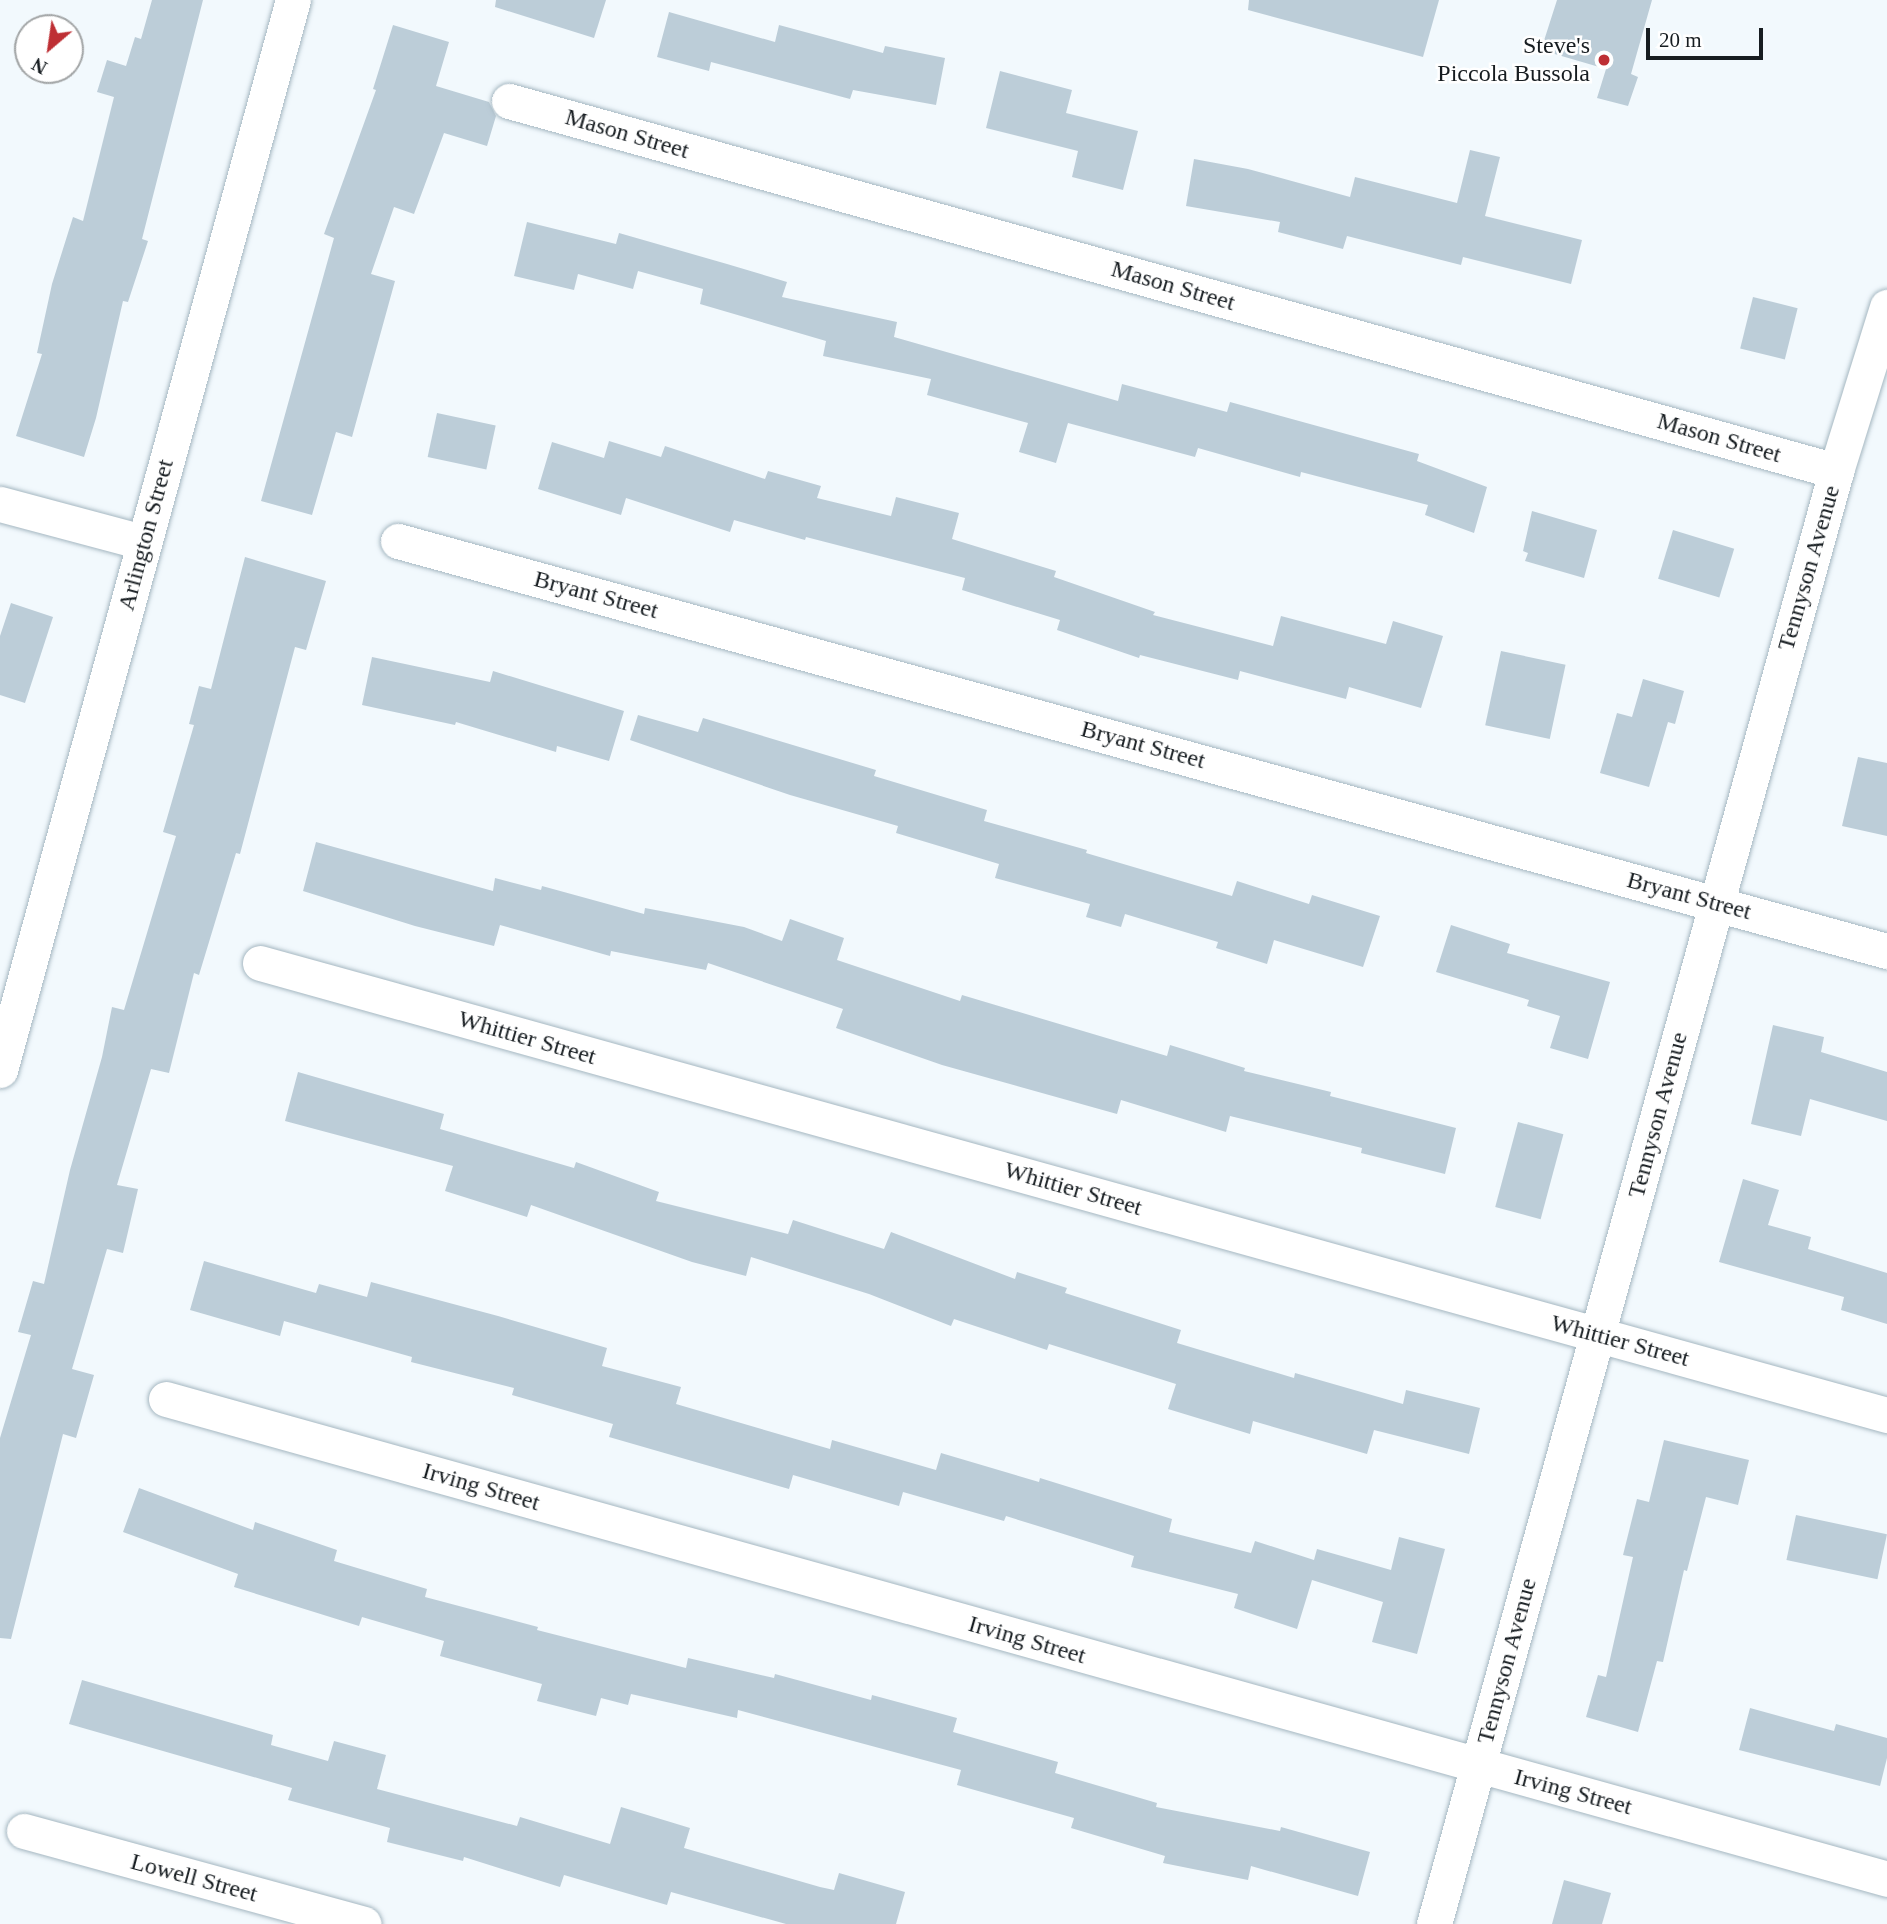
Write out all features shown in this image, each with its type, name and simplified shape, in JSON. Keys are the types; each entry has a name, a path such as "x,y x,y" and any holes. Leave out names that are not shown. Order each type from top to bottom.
{"street":[{"name":"Arlington Street","path":"0,1070 293,0"},
{"name":"Mason Street","path":"509,101 1836,471"},
{"name":"Tennyson Avenue","path":"1434,1924 1836,471 1887,307"},
{"path":"0,504 144,542"},
{"name":"Bryant Street","path":"398,541 1887,951"},
{"name":"Whittier Street","path":"260,963 1887,1415"},
{"name":"Irving Street","path":"166,1399 1887,1879"},
{"name":"Lowell Street","path":"24,1831 363,1924"}],"building":[{"path":"152,0 203,0 142,239 148,241 128,302 123,301 96,418 84,457 16,436 42,354 37,353 52,284 73,217 83,221 114,97 97,92 107,60 126,66 135,37 141,39"},
{"path":"496,0 606,0 594,38 495,7"},
{"path":"1249,0 1439,0 1423,57 1248,10"},
{"name":"Steve's Piccola Bussola","path":"1557,0 1652,0 1631,74 1638,77 1628,106 1597,98 1606,69 1541,50"},
{"path":"669,12 775,42 779,25 883,53 885,46 945,58 936,105 853,90 850,99 711,62 709,71 657,57"},
{"path":"393,25 449,42 436,86 489,102 496,116 487,146 444,133 414,214 394,207 371,274 395,281 352,437 336,432 312,515 261,501 334,238 324,234 376,90 373,89"},
{"path":"1000,71 1072,90 1066,113 1138,131 1123,190 1072,177 1078,151 986,128"},
{"path":"1470,150 1500,157 1485,216 1582,240 1571,284 1463,257 1461,265 1347,236 1343,249 1278,232 1280,222 1186,206 1194,159 1248,169 1350,197 1355,177 1457,203"},
{"path":"527,222 616,244 619,233 787,282 782,297 897,322 894,337 1118,401 1122,384 1227,412 1230,402 1419,454 1417,461 1487,487 1474,533 1425,515 1428,505 1301,472 1300,477 1198,448 1195,457 1068,423 1056,463 1019,452 1028,423 927,395 931,379 823,356 826,341 700,304 703,289 638,271 633,289 578,274 574,290 514,276"},
{"path":"1753,297 1798,308 1785,360 1740,348"},
{"path":"437,413 496,425 486,469 428,457"},
{"path":"609,441 661,457 665,446 765,479 768,471 821,486 817,498 891,516 896,497 959,513 952,539 1056,571 1054,577 1155,612 1153,615 1273,646 1281,616 1386,644 1393,621 1443,636 1421,708 1349,687 1346,699 1240,671 1238,680 1140,655 1139,658 1057,630 1060,620 962,590 965,578 806,537 805,540 734,520 730,532 626,498 621,515 538,489 552,442 604,458"},
{"path":"1532,511 1597,530 1584,578 1525,561 1528,553 1523,551"},
{"path":"1673,530 1734,549 1719,597 1658,579"},
{"path":"245,557 326,581 306,650 295,647 240,854 236,853 199,975 194,973 169,1073 151,1069 117,1185 138,1189 123,1253 107,1249 72,1369 94,1375 76,1438 63,1434 11,1639 0,1638 0,1438 31,1335 18,1332 33,1281 44,1284 70,1170 102,1057 112,1007 124,1010 176,836 163,832 194,725 189,724 199,686 211,689"},
{"path":"11,603 53,617 25,703 0,695 0,636"},
{"path":"1501,651 1566,665 1550,739 1485,725"},
{"path":"372,657 490,682 493,671 624,711 609,761 557,746 556,752 456,722 455,725 362,705"},
{"path":"1643,679 1684,691 1675,724 1668,722 1649,787 1600,773 1617,713 1632,717"},
{"path":"638,715 698,732 703,718 876,770 874,776 987,810 984,821 1232,896 1237,881 1309,904 1312,895 1380,916 1363,967 1274,940 1267,964 1216,948 1218,942 1125,914 1121,927 1086,917 1090,904 995,878 999,864 896,833 898,826 790,795 630,740"},
{"path":"1858,757 1887,763 1887,836 1842,826"},
{"path":"316,842 493,891 495,878 541,890 542,886 644,914 645,908 744,927 782,941 790,919 844,938 837,960 960,1001 962,995 1167,1056 1170,1045 1245,1068 1244,1071 1331,1092 1330,1096 1456,1128 1445,1174 1361,1153 1362,1148 1230,1116 1226,1132 1121,1100 1117,1114 942,1065 836,1028 843,1009 708,963 706,970 611,951 610,956 500,925 494,946 415,926 303,891"},
{"path":"1451,925 1510,944 1507,953 1610,982 1588,1059 1550,1048 1560,1016 1527,1006 1529,1000 1436,972"},
{"path":"1773,1025 1824,1037 1821,1052 1887,1072 1887,1121 1810,1099 1801,1136 1751,1124"},
{"path":"298,1072 444,1114 440,1129 574,1168 576,1162 659,1192 656,1201 788,1234 793,1220 884,1249 891,1232 1015,1279 1017,1272 1067,1288 1065,1293 1181,1330 1177,1343 1294,1378 1295,1373 1403,1404 1406,1390 1480,1408 1469,1454 1374,1430 1367,1454 1253,1421 1250,1434 1168,1409 1176,1384 1049,1344 1047,1350 954,1319 951,1326 869,1294 751,1257 746,1276 692,1262 531,1205 527,1217 445,1191 453,1166 285,1121"},
{"path":"1518,1122 1563,1134 1541,1219 1495,1207"},
{"path":"1743,1179 1779,1190 1768,1225 1811,1237 1808,1249 1887,1273 1887,1324 1841,1310 1844,1297 1719,1262"},
{"path":"204,1261 316,1293 319,1284 367,1297 371,1282 498,1316 607,1348 602,1366 681,1387 676,1404 830,1449 832,1440 936,1470 941,1453 1039,1482 1040,1478 1172,1519 1169,1532 1251,1553 1255,1541 1314,1560 1317,1549 1391,1570 1399,1537 1445,1549 1417,1654 1372,1642 1383,1602 1312,1580 1297,1629 1234,1608 1238,1594 1131,1567 1134,1556 1006,1516 1004,1521 903,1492 899,1506 793,1475 789,1489 609,1437 613,1424 512,1395 514,1388 411,1362 412,1357 284,1321 280,1336 190,1310"},
{"path":"1664,1440 1749,1460 1738,1505 1706,1497 1687,1571 1684,1570 1663,1662 1657,1661 1638,1732 1586,1717 1598,1675 1606,1677 1633,1557 1623,1555 1637,1499 1649,1502"},
{"path":"139,1488 253,1530 255,1522 337,1550 334,1561 427,1589 425,1597 538,1627 537,1630 686,1668 688,1658 774,1678 775,1674 871,1700 872,1695 957,1718 953,1732 1058,1762 1055,1773 1157,1803 1156,1807 1280,1831 1281,1827 1370,1852 1358,1896 1251,1866 1248,1880 1163,1863 1165,1856 1071,1828 1074,1818 957,1785 961,1770 738,1710 737,1718 631,1694 628,1705 601,1698 596,1716 537,1701 542,1684 440,1656 444,1641 362,1617 359,1626 234,1587 238,1574 123,1532"},
{"path":"1796,1515 1887,1534 1877,1579 1786,1560"},
{"path":"82,1680 273,1735 271,1745 328,1761 334,1741 386,1755 377,1789 517,1826 520,1817 610,1844 621,1807 690,1828 684,1848 834,1890 839,1873 905,1892 896,1924 786,1924 671,1892 667,1905 564,1875 560,1887 464,1857 463,1861 387,1842 390,1828 288,1800 292,1788 69,1724"},
{"path":"1750,1708 1834,1731 1836,1724 1887,1738 1887,1758 1880,1786 1739,1750"},
{"path":"1564,1880 1611,1893 1602,1924 1552,1924"}],"place":[{"name":"Steve's Piccola Bussola","path":"1604,60"}]}
